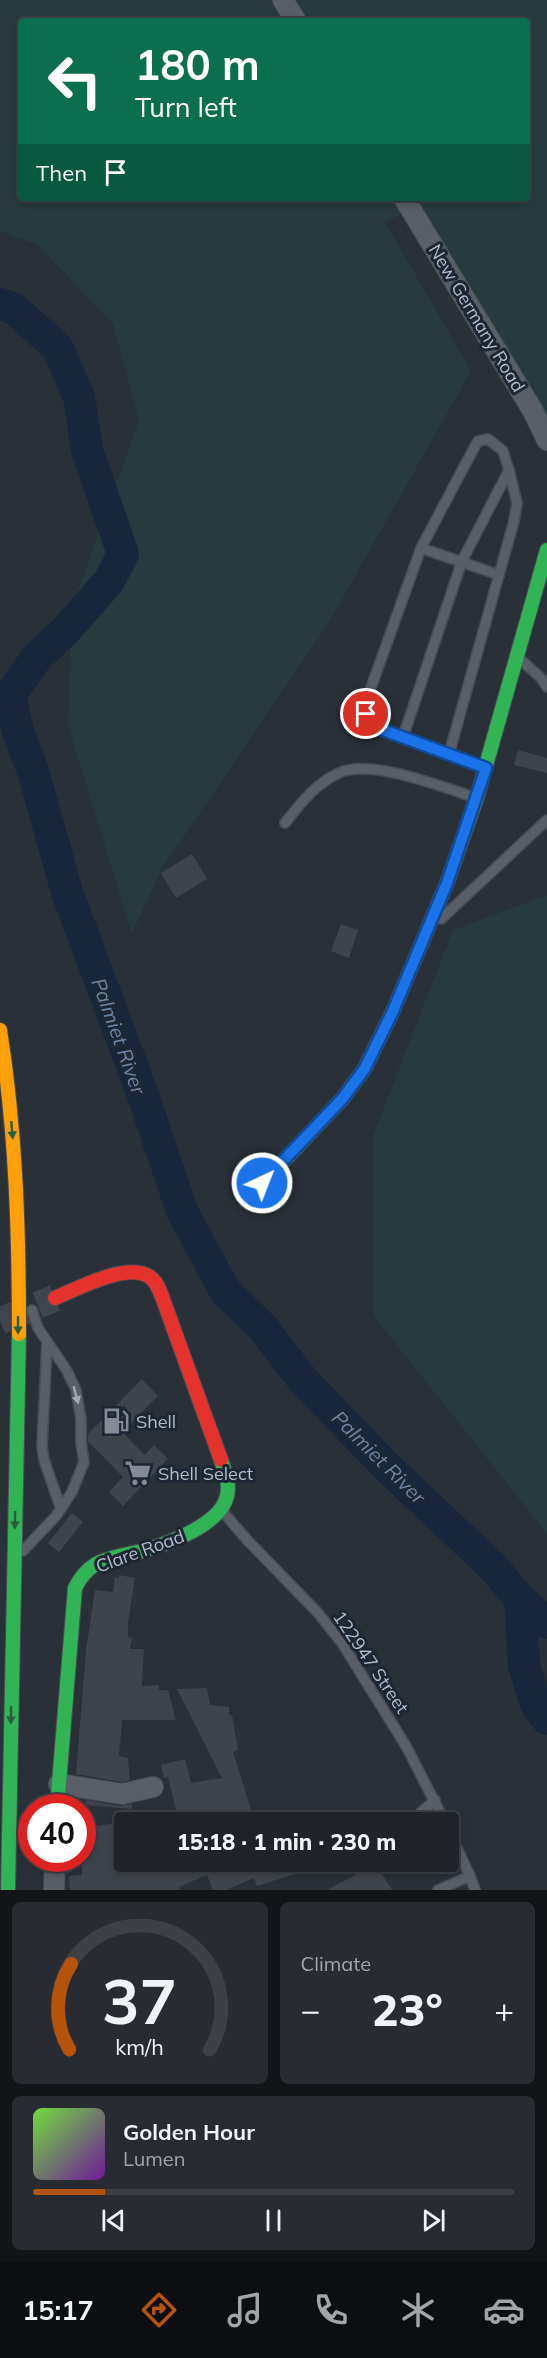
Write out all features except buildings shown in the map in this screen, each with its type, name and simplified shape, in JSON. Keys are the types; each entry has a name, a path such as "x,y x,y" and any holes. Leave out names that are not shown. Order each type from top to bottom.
{"main road":[{"path":"262,1183 343,1098 365,1068 393,1011 447,883 477,797 547,550"},
{"path":"0,1030 7,1067 16,1174 19,1273 8,1890"},
{"path":"55,1298 117,1275 132,1272 143,1273 157,1285 227,1478 227,1499 222,1510"},
{"name":"Clare Road","path":"58,1794 75,1588 80,1577 105,1560 146,1549 192,1532 222,1510"},
{"path":"9,1834 13,1890"}],"street":[{"path":"283,0 294,18"},
{"name":"New Germany Road","path":"406,201 546,434"},
{"path":"59,1784 122,1794 153,1787"},
{"path":"54,1890 55,1872"}],"lane":[{"path":"449,754 517,502 503,451 488,439 478,441 421,548 368,696 366,714 368,721 375,727 486,768"},
{"path":"404,737 462,561 509,470"},
{"path":"421,548 499,574"},
{"path":"517,657 541,678 547,687"},
{"path":"285,823 323,781 350,768 371,768 477,797"},
{"path":"425,934 547,820"},
{"path":"15,1559 61,1509 72,1492 84,1462 76,1390 67,1371 38,1328 19,1273"},
{"path":"47,1344 42,1446 44,1460 61,1509"},
{"name":"122947 Street","path":"222,1510 248,1541 318,1612 342,1643 406,1746 441,1812"},
{"path":"421,1812 435,1800"},
{"path":"459,1852 475,1890"},
{"path":"438,1890 470,1876"}],"green space":[{"path":"0,0 547,0 547,415 420,205 385,222 471,371 328,624 161,870 132,934 68,725 72,607 139,421 113,324 38,245 0,231"},
{"path":"547,895 547,1534 374,1316 373,1136 453,930"}],"waterway":[{"name":"Palmiet River","path":"0,304 13,308 57,347 79,397 87,450 123,554 109,581 66,630 37,657 10,695 18,732 33,771 67,892 143,1095 182,1211 225,1291 263,1328 303,1380 389,1469 492,1566 520,1599 524,1665 536,1704 547,1719"},
{"path":"520,1599 547,1623"}],"tunnel":[{"path":"0,1321 55,1298"}],"traffic: fast":[{"path":"263,1183 343,1098 365,1068 393,1011 447,883 477,797 547,550"},
{"path":"8,1890 19,1334"},
{"path":"58,1794 75,1588 84,1574 96,1564 168,1543 205,1524 223,1506 227,1496 227,1478 221,1460"}],"traffic: slow":[{"path":"0,1030 10,1106 16,1182 19,1334"}],"traffic: jam":[{"path":"55,1298 116,1274 141,1273 153,1279 162,1296 221,1460"}],"place":[{"name":"Shell","path":"116,1421"},
{"name":"Shell Select","path":"138,1473"}],"route":[{"path":"262,1183 343,1098 365,1068 393,1011 447,883 486,768 375,727 368,721 366,714"}]}
